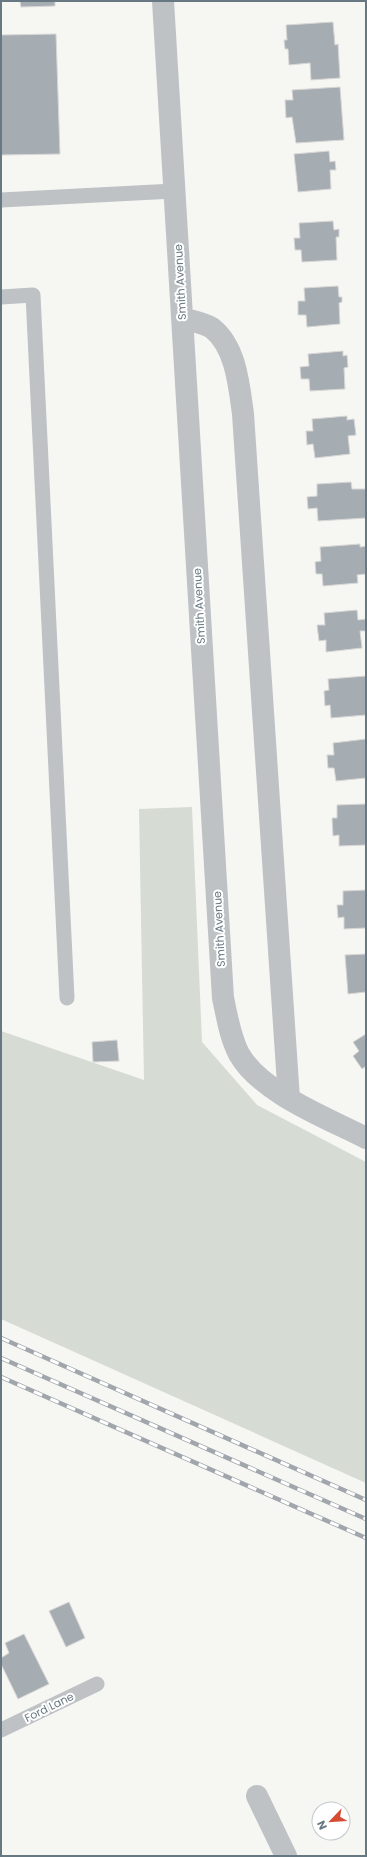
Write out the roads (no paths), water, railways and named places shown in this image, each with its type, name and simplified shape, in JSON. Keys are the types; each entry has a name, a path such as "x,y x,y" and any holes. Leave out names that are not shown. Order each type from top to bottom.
{"street":[{"name":"Smith Avenue","path":"163,1 223,998 229,1027 239,1054 257,1076 289,1099 366,1138"},
{"path":"182,318 211,327 227,347 238,376 243,414 289,1099"},
{"path":"257,1796 286,1856"}],"lane":[{"path":"1,200 174,191"},
{"path":"1,297 33,295 67,998"},
{"name":"Ford Lane","path":"1,1730 97,1684"}],"railway":[{"path":"1,1338 366,1500"},
{"path":"1,1358 366,1519"},
{"path":"1,1377 366,1538"}]}
